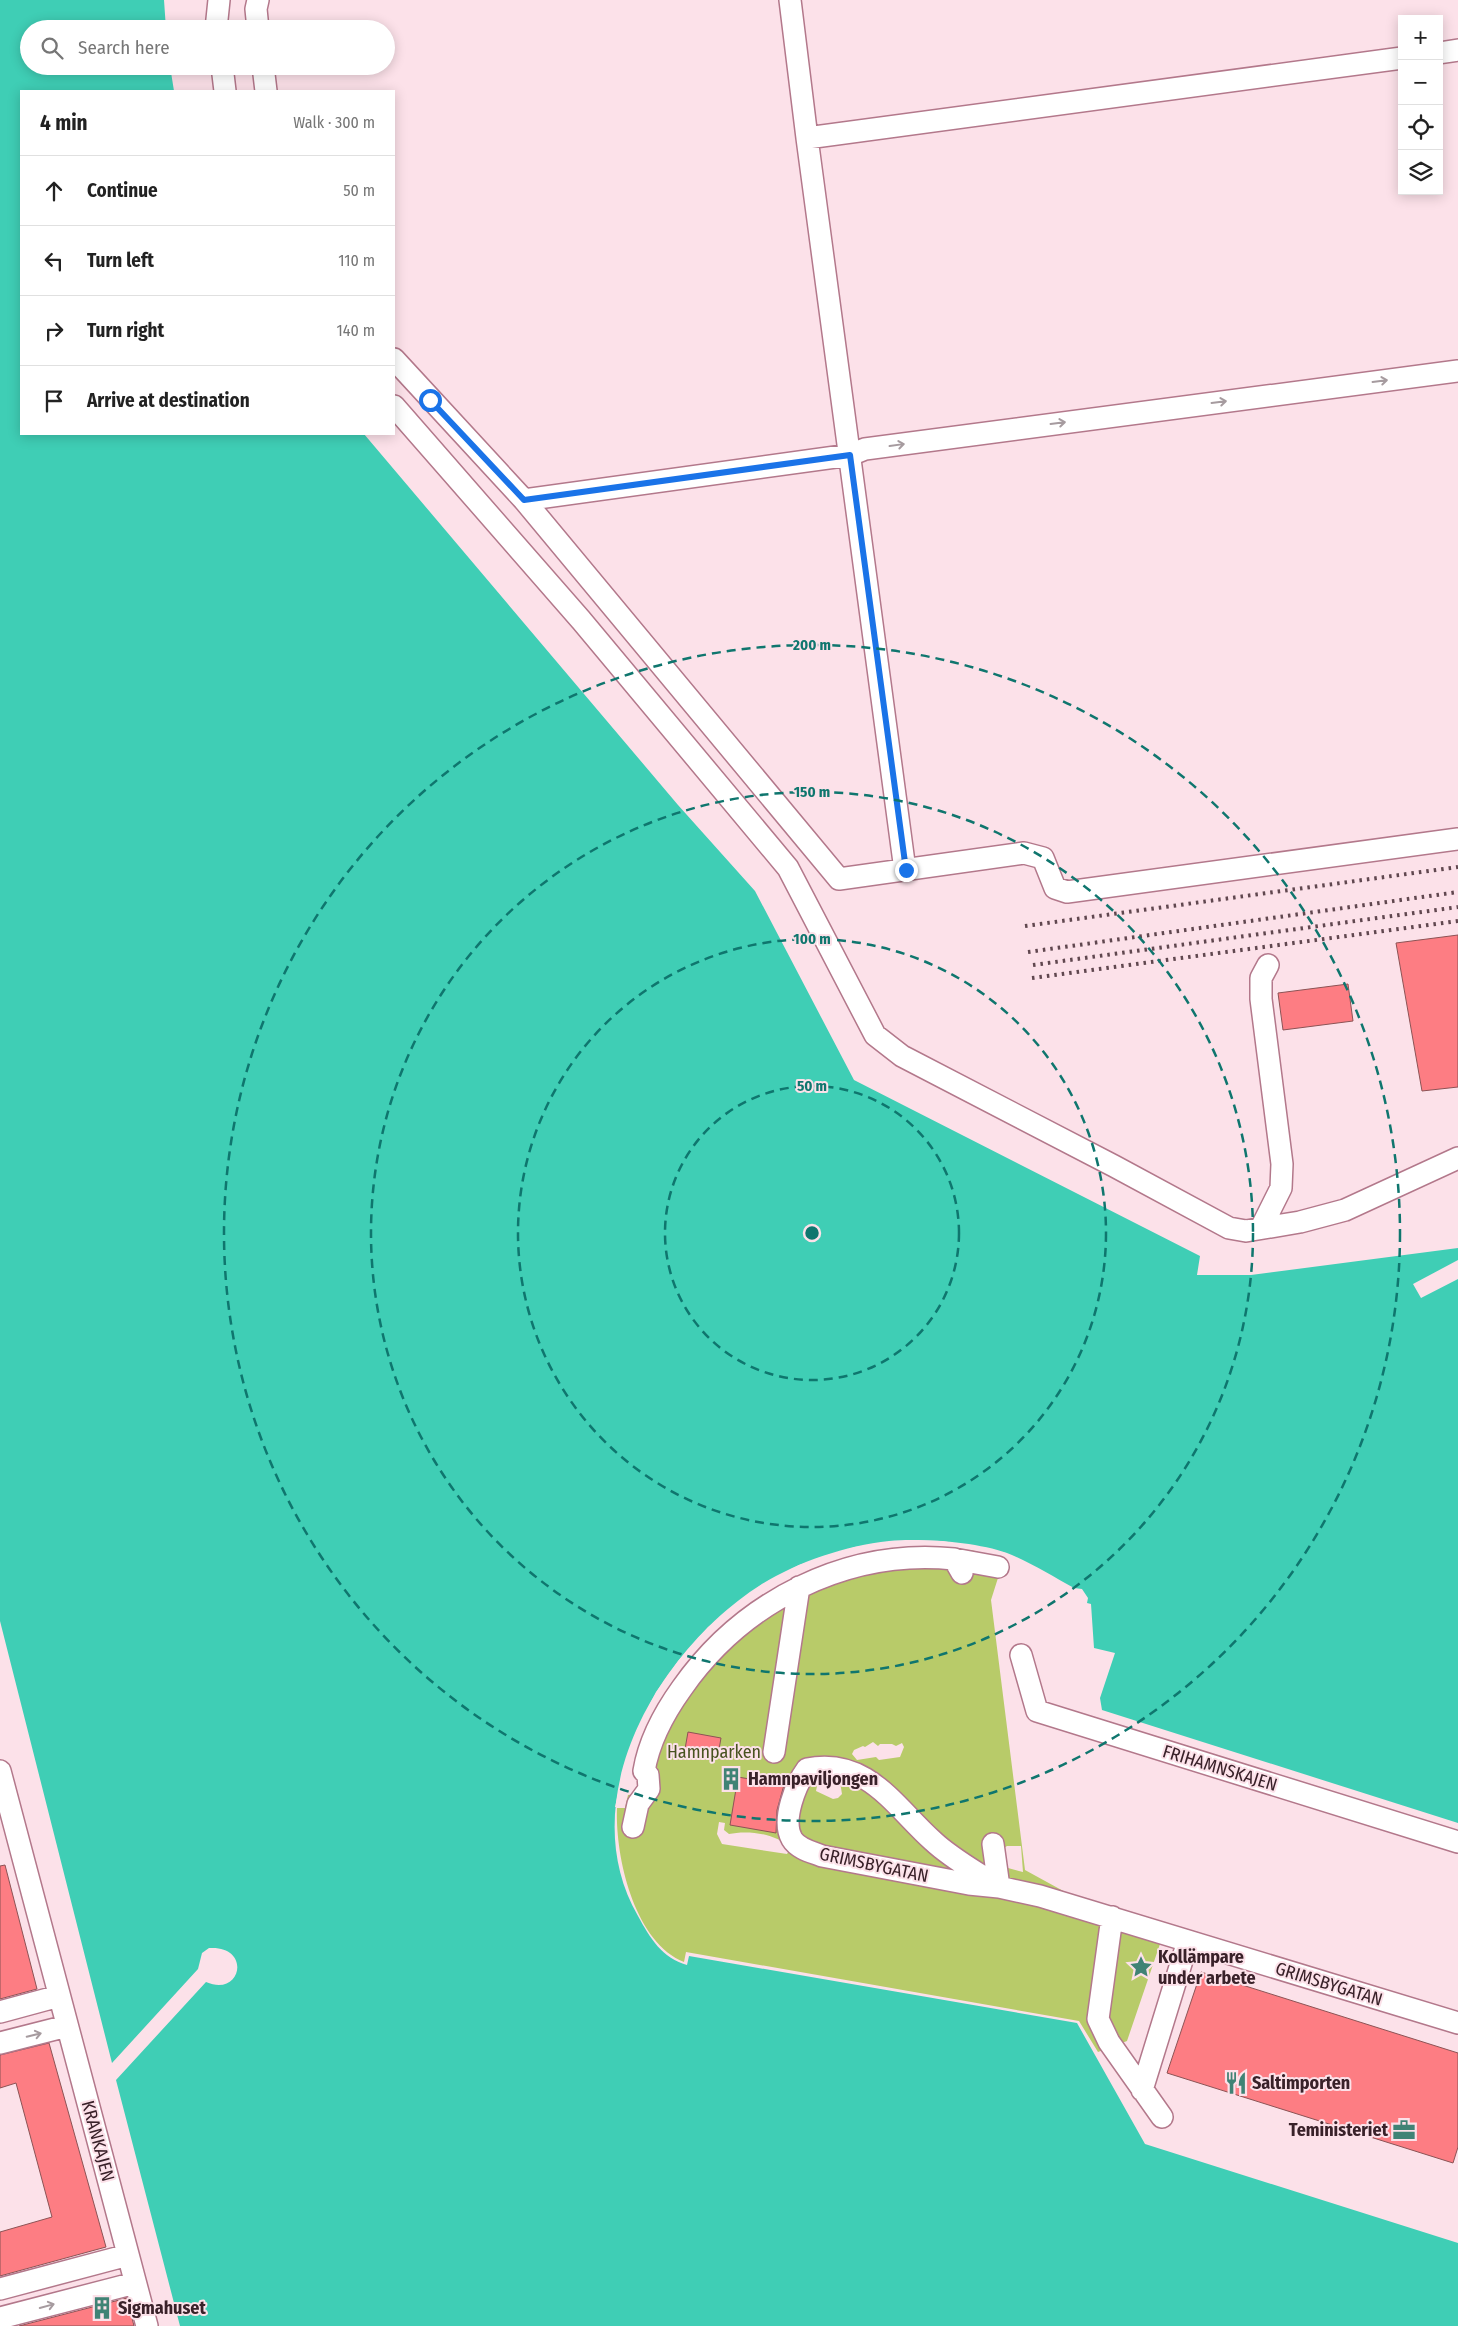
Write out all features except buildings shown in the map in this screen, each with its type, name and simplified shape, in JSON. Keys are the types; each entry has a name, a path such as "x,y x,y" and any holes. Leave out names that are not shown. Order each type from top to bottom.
{"street":[{"path":"217,20 219,0"},
{"path":"257,20 256,9 258,0"},
{"path":"790,0 906,870"},
{"path":"1443,52 1458,50"},
{"path":"807,138 1398,59"},
{"path":"223,75 225,90"},
{"path":"264,75 266,90"},
{"path":"395,360 524,500 839,879 1024,853 1043,858 1055,888 1068,892 1458,839"},
{"path":"524,500 850,455 865,449 1458,370"},
{"path":"395,407 581,620 788,868 875,1035 902,1056 1114,1166 1228,1228 1246,1231 1300,1222 1345,1210 1458,1158"},
{"path":"1262,1228 1281,1188 1282,1164 1261,999 1260,978 1268,965"},
{"path":"633,1827 638,1804 649,1788 648,1775 644,1771 646,1760 658,1726 675,1698 697,1666 726,1636 777,1599 799,1587 842,1569 902,1557 958,1566 975,1561 998,1567"},
{"path":"774,1752 799,1587"},
{"name":"FRIHAMNSKAJEN","path":"1021,1655 1038,1711 1458,1842"},
{"name":"GRIMSBYGATAN","path":"999,1887 934,1842 873,1782 856,1772 831,1766 807,1769 800,1778 790,1809 789,1826 792,1839 800,1847 822,1856 1040,1896 1458,2023"},
{"name":"KRANKAJEN","path":"0,1771 9,1840 59,1996 146,2326"},
{"path":"993,1844 999,1887"},
{"path":"1112,1917 1098,2019 1109,2042 1162,2117"},
{"path":"1142,2090 1188,1941"},
{"path":"0,2012 59,1996"},
{"path":"0,2043 67,2026"},
{"path":"0,2289 128,2255"},
{"path":"0,2318 135,2283"}],"green space":[{"name":"Hamnparken","path":"905,1547 971,1550 1004,1559 991,1600 1025,1870 1160,1944 1127,2041 1098,2052 1079,2021 686,1952 684,1962 667,1952 652,1936 640,1917 624,1873 617,1828 617,1808 625,1808 628,1795 636,1794 656,1712 669,1687 691,1659 713,1636 736,1615 761,1597 815,1569 844,1559","holes":["873,1742 878,1746 880,1744 896,1746 902,1743 904,1747 900,1757 879,1760 876,1757 857,1760 852,1754 854,1750 865,1747","837,1781 840,1782 842,1794 838,1798 833,1799 816,1791 817,1786","719,1822 725,1823 724,1830 729,1834 744,1832 762,1834 778,1839 790,1849 787,1854 722,1844 717,1834","1007,1846 1021,1846 1023,1872 1008,1868 1004,1863 1004,1848"]}],"shaded area":[{"path":"0,0 164,0 165,20 20,20 20,75 171,75 174,90 20,90 20,435 365,435 678,805 755,891 854,1080 1200,1256 1197,1275 1251,1275 1458,1248 1458,1260 1413,1284 1421,1298 1458,1279 1458,1823 1102,1710 1100,1698 1115,1653 1094,1648 1091,1604 1087,1603 1088,1598 1082,1589 1074,1588 1041,1569 995,1549 949,1542 917,1540 872,1543 823,1556 792,1568 762,1584 724,1612 690,1647 660,1687 636,1730 621,1777 615,1824 620,1871 638,1916 658,1946 678,1962 687,1965 689,1956 1077,2023 1145,2144 1458,2243 1458,2326 180,2326 116,2080 206,1982 218,1985 228,1983 234,1977 237,1970 236,1962 232,1954 223,1949 209,1948 202,1953 198,1969 112,2063 0,1621"}],"pier":[{"path":"910,1540 943,1541 1006,1553 1005,1555 942,1543 888,1544 855,1549 817,1561 763,1587 710,1629 681,1661 658,1694 638,1733 622,1782 617,1807 615,1807 624,1766 636,1732 656,1692 679,1660 708,1627 761,1585 799,1565 855,1547"}],"railway":[{"path":"1025,926 1458,867"},
{"path":"1028,952 1458,892"},
{"path":"1033,965 1458,907"},
{"path":"1032,978 1458,921"}],"place":[{"name":"Hamnpaviljongen","path":"731,1779"},
{"name":"Kollämpare under arbete","path":"1141,1967"},
{"name":"Saltimporten","path":"1236,2083"},
{"name":"Teministeriet","path":"1404,2130"},
{"name":"Sigmahuset","path":"102,2308"}],"route":[{"path":"430,400 524,500 850,455 906,870"}]}
